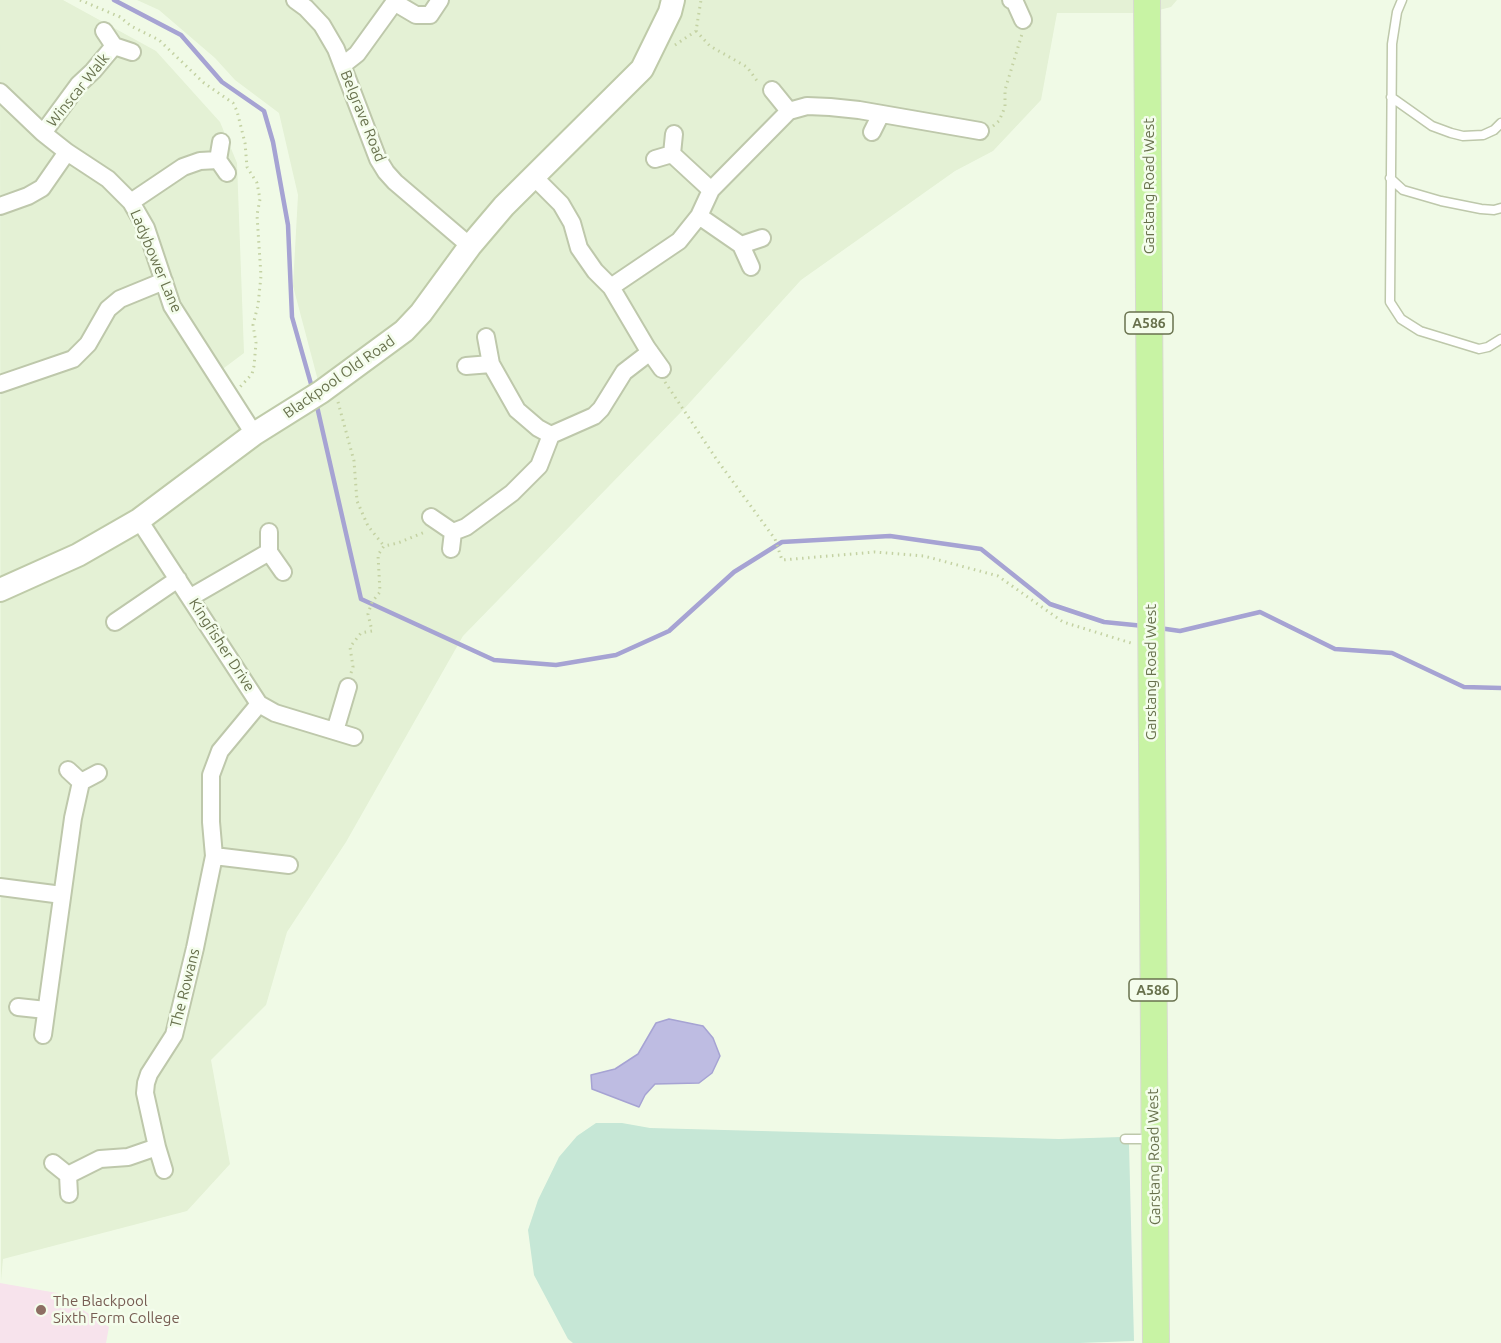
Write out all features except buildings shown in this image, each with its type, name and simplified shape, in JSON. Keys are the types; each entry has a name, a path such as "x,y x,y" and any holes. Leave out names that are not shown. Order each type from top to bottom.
{"main road":[{"name":"Garstang Road West","path":"1147,0 1156,1343"}],"street":[{"name":"Belgrave Road","path":"295,0 322,25 343,65 378,159 386,172 401,188 470,246"},
{"path":"343,65 357,54 395,1 416,15 430,15 441,0"},
{"name":"Blackpool Old Road","path":"0,590 78,555 139,520 254,434 318,393 404,331 421,313 470,246 504,207 642,69 670,12 673,0"},
{"path":"1013,0 1023,20"},
{"name":"Winscar Walk","path":"104,31 114,46 132,52"},
{"name":"Winscar Walk","path":"44,133 79,84 114,46"},
{"path":"773,91 789,111"},
{"name":"Ladybower Lane","path":"0,92 44,133 108,179 130,202 146,228 172,306 254,434"},
{"path":"611,287 679,241 699,216 711,190 789,111 807,106 830,107 980,131"},
{"path":"872,132 881,114"},
{"path":"672,154 674,134"},
{"path":"130,202 183,167 200,161 222,166 221,142"},
{"path":"0,206 28,196 42,188 68,152"},
{"path":"672,154 711,190"},
{"path":"655,159 672,154"},
{"path":"534,177 561,204 572,223 579,248 595,271 611,287 662,369"},
{"path":"699,216 741,245 751,267"},
{"path":"741,245 762,238"},
{"path":"0,384 73,359 88,344 108,309 120,299 164,282"},
{"path":"486,338 491,364 517,410 538,428 551,435"},
{"path":"444,530 466,527 512,493 539,466 551,435 594,416 602,409 624,372 650,352"},
{"path":"466,366 491,364"},
{"name":"Kingfisher Drive","path":"139,520 259,704 275,713 354,737"},
{"path":"269,532 269,552 283,572"},
{"path":"191,597 269,552"},
{"path":"115,622 178,579"},
{"path":"335,731 348,687"},
{"name":"The Rowans","path":"164,1170 145,1093 146,1083 149,1074 174,1035 195,948 214,856 211,775 220,751 259,704"},
{"path":"68,770 81,782"},
{"path":"81,782 98,773"},
{"path":"43,1035 62,895 81,782"},
{"path":"214,856 289,865"},
{"path":"0,886 62,895"},
{"path":"18,1007 46,1010"},
{"path":"68,1175 100,1159 128,1157 158,1147"},
{"path":"53,1163 68,1175 69,1194"}],"lane":[{"path":"1402,0 1397,12 1392,44 1390,302 1401,319 1420,331 1479,349 1488,347 1501,339"},
{"path":"1391,96 1432,126 1464,136 1483,135 1494,130 1501,123"},
{"path":"1390,178 1403,190 1441,201 1481,209 1501,208"},
{"path":"1125,1139 1154,1139"}],"path":[{"path":"980,131 990,128 999,121 1005,107 1005,90 1023,30 1023,20"},
{"path":"696,31 710,46 747,67 763,89 773,91"},
{"path":"662,369 662,378 717,460 775,539 782,560 875,552 924,556 998,576 1063,622 1151,634"},
{"path":"318,393 336,396 354,461 357,501 368,526 384,546"},
{"path":"348,687 353,667 350,647 361,633 372,631 368,614 372,602 380,592 378,555 384,546 426,532 444,530"}],"shaded area":[{"path":"0,0 63,0 156,51 220,122 237,163 244,353 216,374 254,434 321,392 293,286 298,195 279,113 235,80 215,58 159,10 137,0 1177,0 1171,7 1147,13 1057,13 1041,100 993,151 955,171 801,280 683,410 463,636 346,842 287,932 266,1005 211,1060 230,1164 187,1211 3,1259 1,1281"},
{"path":"596,1123 622,1123 650,1128 1059,1139 1121,1137 1129,1144 1134,1341 1080,1343 573,1343 568,1339 534,1275 528,1230 538,1200 559,1157 577,1136"},
{"name":"The Blackpool Sixth Form College","path":"0,1283 57,1293 109,1327 106,1343 0,1343"}],"water":[{"path":"669,1019 703,1026 713,1038 720,1056 712,1073 699,1083 655,1084 645,1095 639,1107 592,1089 591,1075 615,1069 638,1054 656,1023"}],"waterway":[{"path":"114,0 181,35 222,82 264,111 273,142 288,225 292,317 313,391"},
{"path":"316,402 361,599 494,660 556,665 616,655 669,631 734,572 782,542 890,536 981,549 1050,604 1104,622 1144,626"},
{"path":"1159,628 1180,631 1260,612 1335,649 1392,653 1464,687 1501,688"}],"place":[{"name":"The Blackpool Sixth Form College","path":"41,1310"}]}
